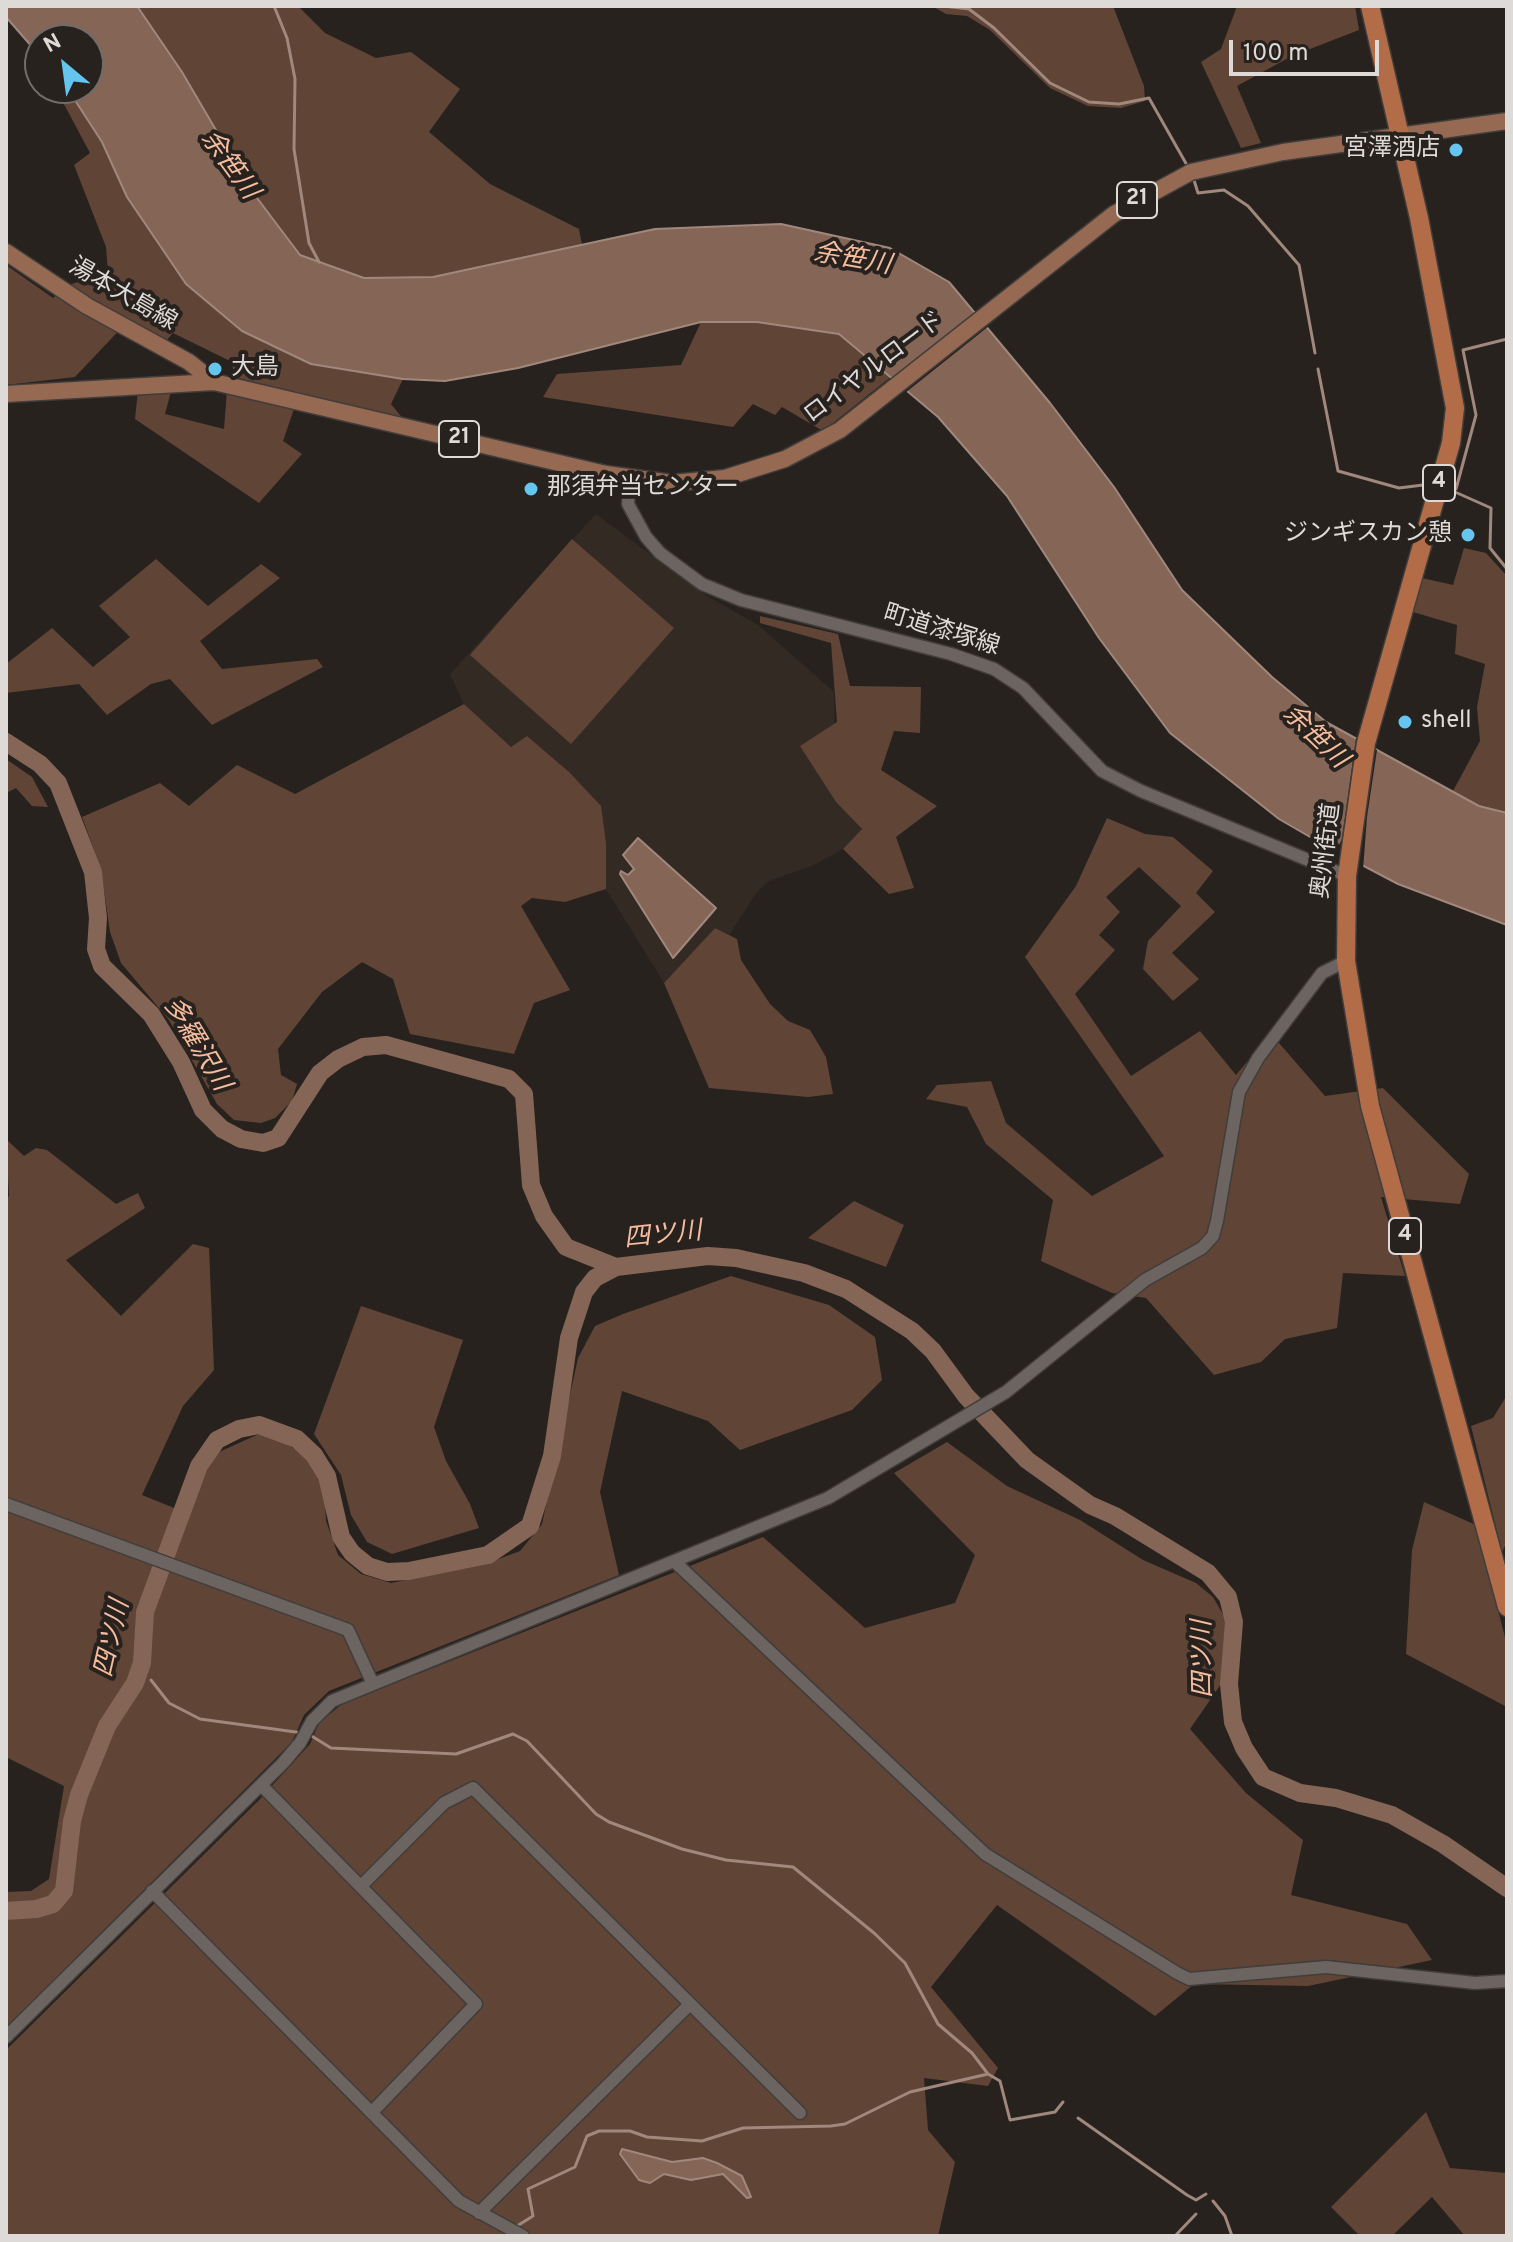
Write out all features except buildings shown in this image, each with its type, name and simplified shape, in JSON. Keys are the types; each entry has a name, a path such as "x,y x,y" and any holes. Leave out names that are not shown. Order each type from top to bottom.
{"highway":[{"name":"奥州街道","path":"1370,6 1401,134 1453,387 1455,425 1366,743 1348,867 1346,961 1370,1106 1507,1607"}],"main road":[{"name":"ロイヤルロード","path":"6,394 214,382 630,477 697,482 759,469 813,446 891,392 1114,214 1191,172 1283,152 1507,121"},
{"name":"湯本大島線","path":"6,252 87,306 189,362 214,382"}],"street":[{"name":"町道漆塚線","path":"630,477 628,504 646,537 660,553 702,584 741,600 951,654 994,669 1023,688 1087,759 1120,782 1348,867"},
{"path":"6,2037 261,1785 300,1743 321,1709 373,1684 676,1563 828,1498 1006,1392 1145,1280 1202,1248 1213,1236 1239,1092 1258,1058 1322,973 1346,961"},
{"path":"6,1504 348,1630 373,1684"},
{"path":"676,1563 985,1854 1177,1973 1189,1979 1326,1967 1475,1983 1507,1981"},
{"path":"261,1785 476,2004 373,2111"},
{"path":"361,1886 444,1803 473,1788 800,2113"},
{"path":"152,1891 459,2201 523,2236"},
{"path":"479,2213 689,2005"}],"shaded area":[{"path":"137,6 298,6 325,33 376,58 411,52 460,89 429,132 490,184 579,229 582,245 433,277 364,278 300,255 251,190 182,72"},
{"path":"932,6 1113,6 1144,86 1145,101 1121,108 1088,106 1050,88 990,30 967,16 946,14"},
{"path":"1237,6 1355,6 1359,30 1292,56 1237,86 1261,143 1241,148 1201,62 1221,49"},
{"path":"64,104 77,104 102,142 126,194 311,364 403,379 391,404 404,420 234,377 232,362 173,333 165,342 127,322 75,377 6,385 6,265 53,298 66,286 108,272 106,247 74,165 90,153"},
{"path":"701,322 757,322 839,334 892,376 823,431 782,407 775,415 753,404 733,427 543,397 557,374 681,365"},
{"path":"172,388 165,414 224,429 227,390 294,409 283,441 302,454 259,503 135,419 138,390"},
{"path":"596,514 705,595 758,625 834,692 836,802 862,829 843,849 814,865 769,881 757,892 729,935 715,928 664,983 606,889 605,840 527,736 511,747 464,704 450,674"},
{"path":"572,539 674,628 571,744 470,655"},
{"path":"1464,548 1486,553 1507,576 1507,813 1479,806 1453,791 1480,741 1477,707 1485,664 1455,654 1457,625 1413,612 1422,578 1453,585"},
{"path":"156,559 208,606 261,564 280,578 200,641 222,669 317,659 323,667 212,725 170,679 151,684 107,715 79,684 6,693 6,664 52,628 93,667 130,637 99,606"},
{"path":"760,616 838,634 850,686 921,687 920,733 894,731 881,770 937,806 896,837 914,888 889,894 843,849 862,829 836,802 800,746 837,722 831,643 760,623"},
{"path":"464,704 511,747 527,736 569,772 601,806 606,843 606,889 565,902 532,898 521,906 570,990 534,1003 514,1054 410,1034 393,979 362,962 322,992 278,1049 281,1075 297,1084 292,1101 275,1118 261,1123 234,1120 217,1104 169,1020 121,963 110,932 101,869 82,817 160,783 189,806 237,765 295,794"},
{"path":"6,759 32,777 48,807 32,806 16,788 6,793"},
{"path":"1107,818 1145,834 1173,837 1213,871 1196,893 1215,912 1172,953 1199,979 1173,1001 1143,969 1148,941 1181,906 1139,867 1106,897 1120,912 1099,935 1115,950 1075,994 1131,1076 1200,1031 1236,1075 1267,1038 1279,1043 1325,1096 1383,1088 1469,1174 1460,1204 1381,1197 1405,1276 1343,1273 1337,1328 1285,1339 1261,1362 1214,1375 1146,1298 1112,1293 1041,1261 1053,1200 986,1144 967,1107 926,1099 937,1085 991,1081 1006,1123 1092,1196 1164,1156 1025,957 1076,886"},
{"path":"715,928 737,939 741,960 770,1004 788,1021 810,1030 826,1057 833,1094 808,1097 709,1088 664,983"},
{"path":"6,1139 24,1156 36,1148 47,1150 116,1204 138,1193 145,1208 66,1260 121,1316 193,1244 209,1248 214,1370 183,1406 142,1495 189,1514 207,1470 219,1452 259,1434 281,1440 307,1457 324,1485 326,1521 338,1555 361,1574 391,1583 483,1565 520,1551 542,1524 578,1358 595,1326 623,1314 731,1276 829,1305 875,1337 882,1380 852,1410 740,1450 708,1421 622,1391 600,1492 619,1575 329,1691 304,1715 292,1742 6,2028 6,1892 31,1891 49,1879 64,1786 6,1757 6,1200 9,1196"},
{"path":"854,1201 904,1225 886,1267 808,1238"},
{"path":"361,1306 463,1340 434,1427 446,1461 470,1504 479,1528 392,1554 367,1542 351,1515 341,1475 314,1434"},
{"path":"1507,1395 1507,1542 1502,1552 1471,1426 1493,1418"},
{"path":"947,1442 1007,1486 1080,1520 1143,1560 1196,1583 1213,1597 1228,1623 1221,1684 1190,1729 1246,1793 1303,1840 1291,1895 1407,1924 1432,1960 1308,1986 1194,1984 1155,2016 997,1905 931,1987 998,2068 988,2086 924,2078 928,2130 955,2162 938,2236 6,2236 6,2050 259,1800 310,1744 319,1723 342,1704 763,1537 865,1628 955,1603 975,1555 894,1473"},
{"path":"1424,1502 1476,1525 1507,1645 1507,1707 1406,1654 1412,1550"},
{"path":"1426,2112 1450,2168 1507,2173 1507,2236 1465,2236 1432,2197 1392,2236 1360,2236 1331,2207"}],"water":[{"name":"余笹川","path":"6,6 137,6 182,72 251,190 300,255 364,278 433,277 655,229 781,224 890,248 949,282 1050,403 1114,487 1182,590 1272,677 1326,722 1479,806 1507,813 1507,925 1398,884 1324,845 1279,819 1170,733 1099,638 1007,496 938,417 839,334 757,322 701,322 518,368 445,381 403,379 311,364 242,331 186,284 127,197 102,142 77,104 104,104 104,24 24,24 24,38 6,17"},
{"path":"638,838 716,908 673,958 620,874 621,871 628,875 634,869 623,855"},
{"path":"622,2149 672,2162 703,2158 717,2163 742,2176 751,2197 747,2198 723,2174 691,2180 664,2174 650,2183 639,2180 620,2154"}],"pier":[{"path":"977,311 989,326 905,393 891,381"},
{"path":"1356,738 1377,750 1363,870 1334,855 1342,839"}],"waterway":[{"path":"274,6 287,38 295,79 294,149 309,243 319,262"},
{"path":"943,6 969,9 994,28 1050,83 1089,102 1119,104 1149,98 1188,167"},
{"path":"1193,177 1198,193 1224,190 1248,206 1299,265 1315,353"},
{"path":"1456,489 1476,415 1463,350 1507,339"},
{"path":"1318,369 1338,471 1399,488 1431,484"},
{"path":"1446,488 1491,508 1490,548 1507,569"},
{"name":"多羅沢川","path":"6,742 40,764 58,783 93,872 98,918 96,949 102,966 151,1014 181,1062 203,1110 222,1129 241,1139 263,1143 278,1138 320,1073 338,1059 363,1047 386,1045 509,1079 524,1094 531,1185 544,1216 566,1247 616,1267"},
{"name":"四ツ川","path":"6,1911 36,1909 53,1904 64,1891 72,1821 79,1795 107,1726 135,1683 142,1663 145,1612 199,1466 217,1440 239,1429 259,1425 297,1439 314,1455 327,1476 341,1537 352,1553 368,1566 387,1572 409,1571 488,1555 530,1526 552,1456 569,1338 584,1292 595,1278 616,1267 708,1256 736,1258 804,1273 846,1289 912,1331 933,1351 966,1396 1027,1460 1090,1505 1115,1516 1208,1573 1228,1597 1234,1622 1229,1684 1233,1722 1244,1748 1263,1777 1300,1793 1336,1798 1392,1815 1443,1844 1507,1888"},
{"path":"151,1680 169,1703 200,1719 303,1733"},
{"path":"310,1735 331,1748 456,1754 513,1734 527,1741 596,1814 609,1822 682,1849 726,1860 793,1867 874,1933 905,1963 938,2024 972,2053 988,2074"},
{"path":"517,2226 533,2216 528,2189 575,2167 587,2136 599,2131 630,2131 647,2137 702,2141 743,2128 845,2124 910,2092 988,2074 1000,2081 1010,2120 1055,2112 1063,2102"},
{"path":"1078,2118 1187,2195 1196,2200 1206,2194"},
{"path":"1213,2201 1225,2216 1232,2236"},
{"path":"1175,2236 1196,2214"}],"place":[{"name":"宮澤酒店","path":"1456,150"},
{"name":"大島","path":"215,369"},
{"name":"那須弁当センター","path":"531,489"},
{"name":"ジンギスカン憩","path":"1468,535"},
{"name":"shell","path":"1405,722"}]}
